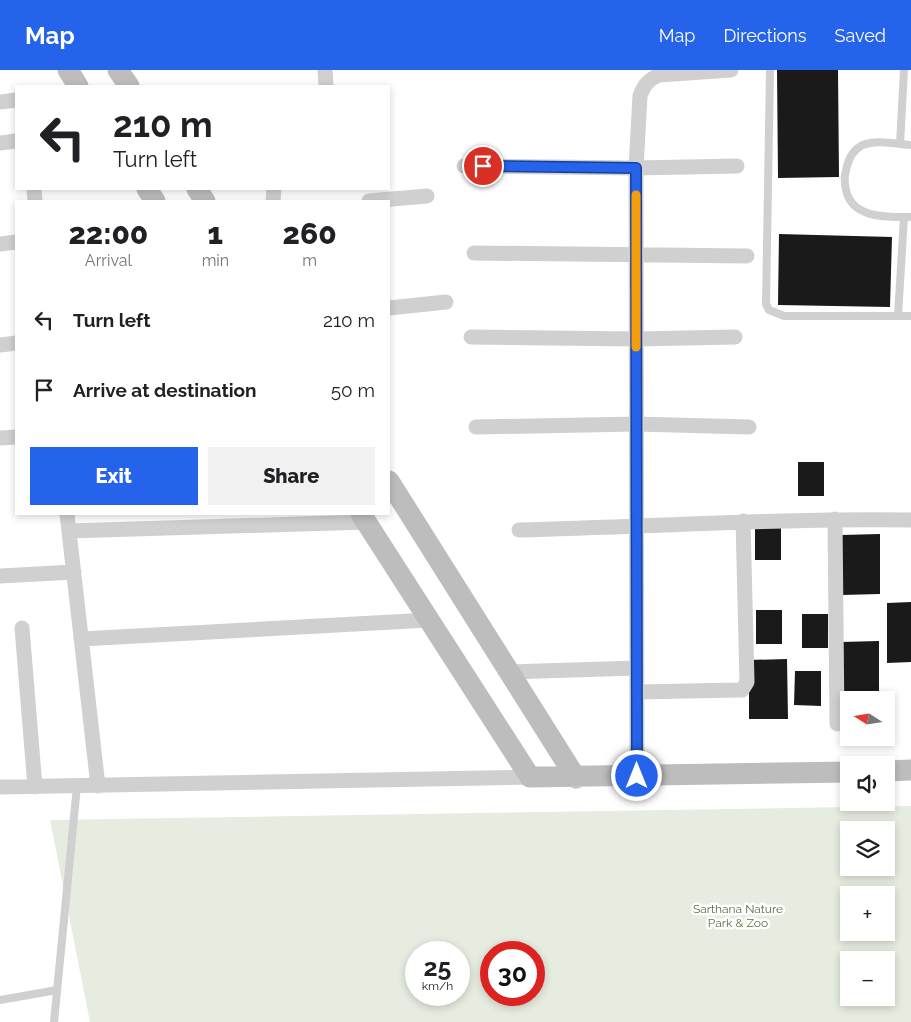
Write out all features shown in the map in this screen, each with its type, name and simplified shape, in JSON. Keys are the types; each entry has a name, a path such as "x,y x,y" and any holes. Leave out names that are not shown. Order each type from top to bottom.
{"street":[{"path":"68,70 77,85"},
{"path":"118,70 128,85"},
{"path":"325,70 326,85"},
{"path":"637,776 636,168 640,96 644,85 651,78 659,75 730,70"},
{"path":"0,102 15,100"},
{"path":"0,143 15,141"},
{"path":"464,166 636,168 737,166"},
{"path":"381,200 427,196"},
{"path":"0,244 15,242"},
{"path":"474,253 636,253 747,256"},
{"path":"390,308 446,302"},
{"path":"471,337 636,339 735,336"},
{"path":"0,345 15,343"},
{"path":"476,427 636,424 749,427"},
{"path":"0,438 15,437"},
{"path":"390,484 576,778"},
{"path":"67,515 98,786"},
{"path":"69,531 364,518 530,777"},
{"path":"835,519 837,724"},
{"path":"519,530 636,528 743,521 911,520"},
{"path":"637,692 738,690 745,686 743,521"},
{"path":"0,576 74,572"},
{"path":"81,639 429,620"},
{"path":"22,628 35,787"},
{"path":"509,672 637,668"},
{"path":"895,771 911,770"},
{"path":"0,787 840,772"}],"lane":[{"path":"770,70 766,304 769,310 784,316 911,316"},
{"path":"900,144 904,70"},
{"path":"898,316 908,217 870,215 855,207 847,196 844,178 848,160 858,147 875,143 911,145"},
{"path":"54,1022 77,786"},
{"path":"0,1000 58,990"}],"green space":[{"name":"Sarthana Nature Park & Zoo","path":"895,806 911,806 911,1022 90,1022 50,820 840,807 840,811 895,811"}],"building":[{"path":"777,70 838,70 839,177 778,178"},
{"path":"779,234 892,237 890,307 778,305"},
{"path":"798,462 824,462 824,496 798,496"},
{"path":"755,525 781,525 781,560 755,560"},
{"path":"880,534 880,594 842,595 841,535"},
{"path":"911,602 911,662 887,663 887,603"},
{"path":"756,610 782,610 782,644 756,644"},
{"path":"802,614 828,614 828,648 802,648"},
{"path":"879,641 879,691 841,691 841,642"},
{"path":"787,659 788,719 749,719 749,660"},
{"path":"795,671 821,671 821,706 794,705"}],"slow traffic":[{"path":"636,195 636,347"}],"route":[{"path":"483,166 636,168 637,776"}]}
